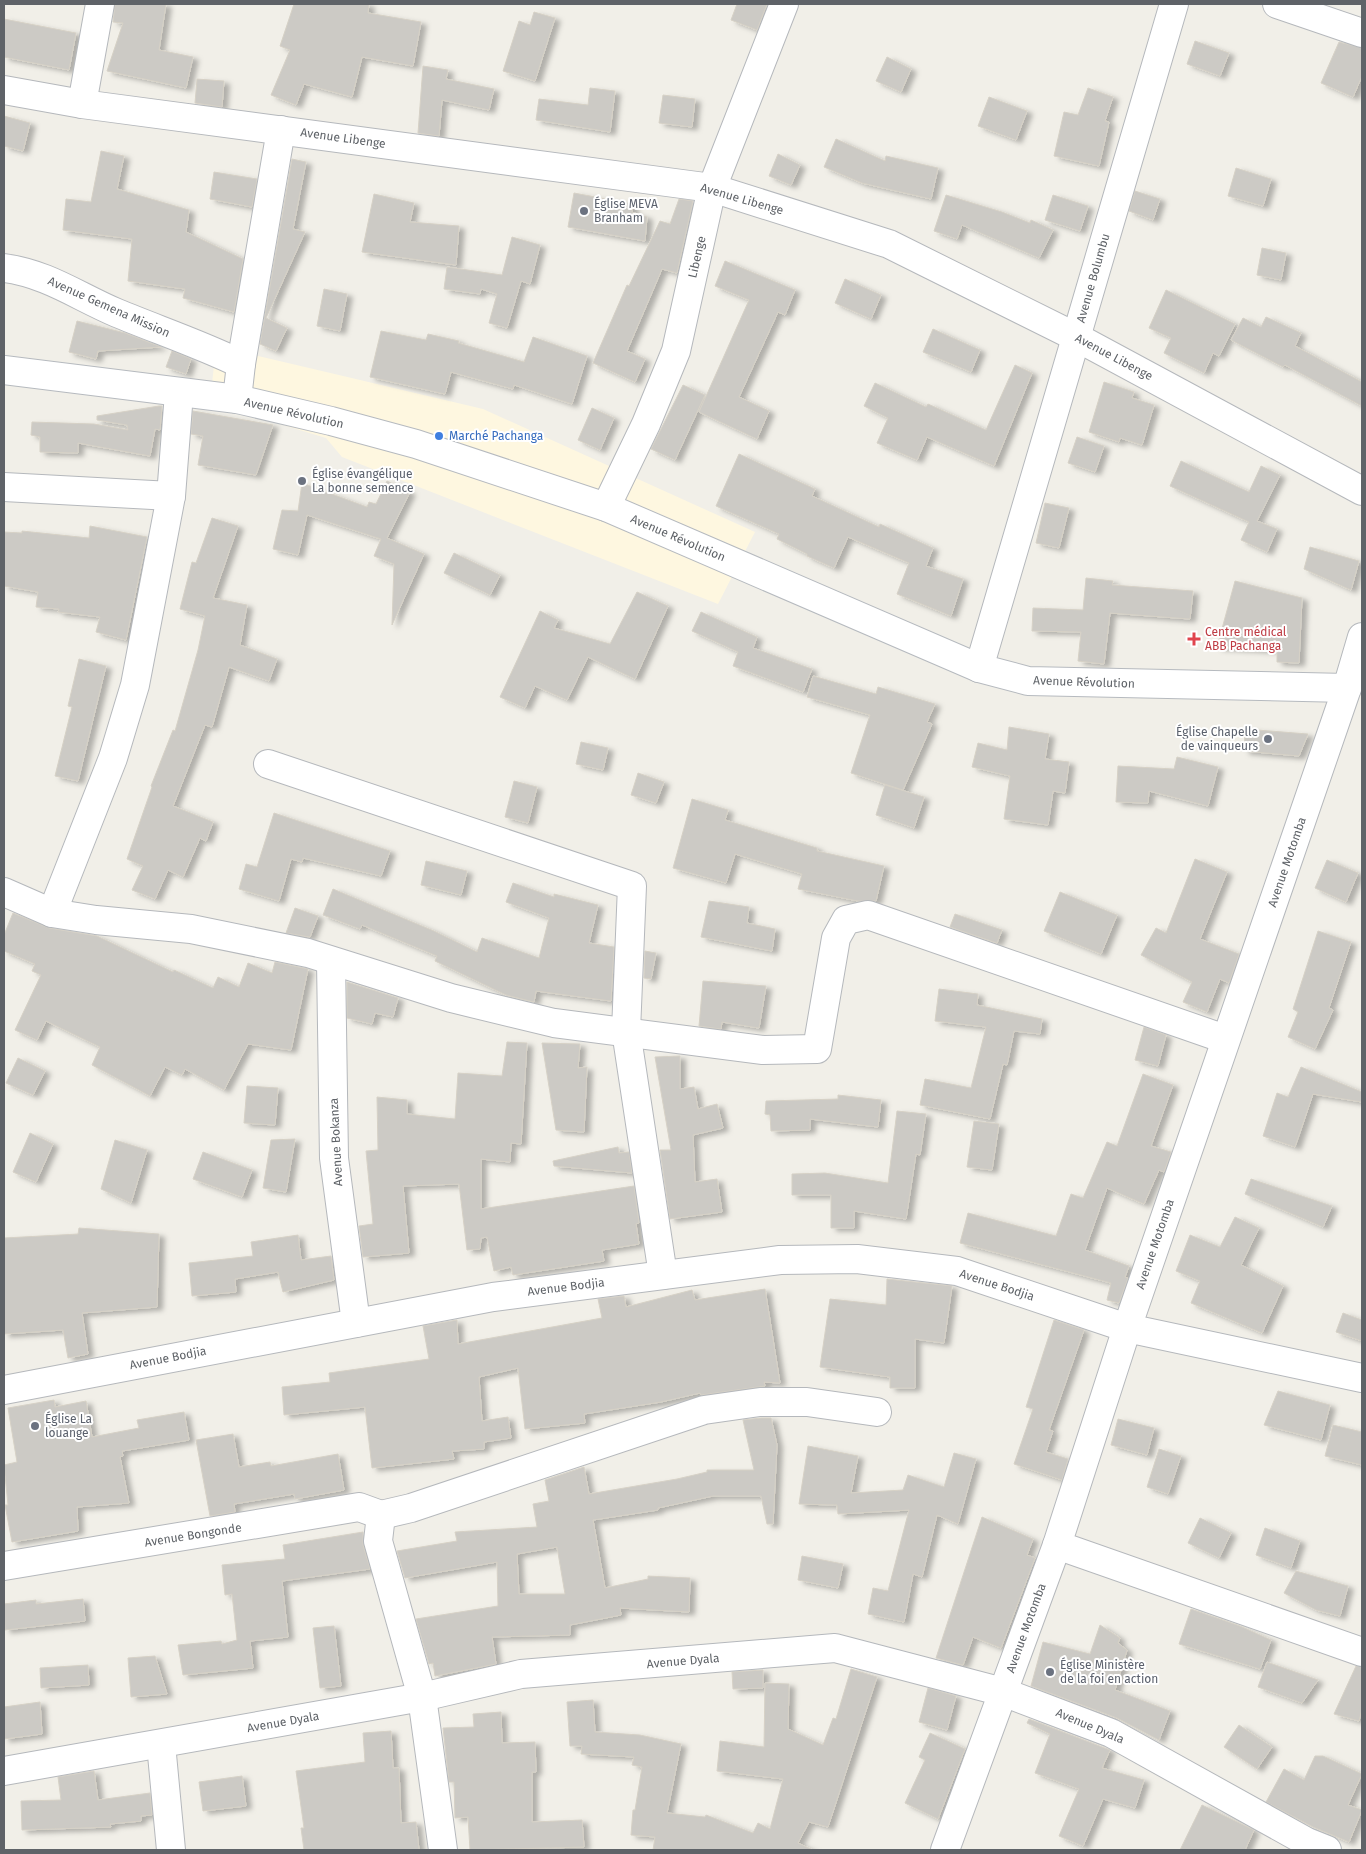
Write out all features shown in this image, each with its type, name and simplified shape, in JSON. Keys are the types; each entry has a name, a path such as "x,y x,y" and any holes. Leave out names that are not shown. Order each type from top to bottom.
{"street":[{"path":"82,104 100,4"},
{"name":"Libenge","path":"606,507 646,424 676,351 712,188 784,4"},
{"name":"Avenue Bolumbu","path":"979,668 1174,4"},
{"path":"1277,4 1362,33"},
{"name":"Avenue Libenge","path":"4,90 82,104 712,188 889,244 1076,336 1362,491"},
{"path":"237,399 241,364 281,130"},
{"name":"Avenue Gemena Mission","path":"4,268 28,272 73,290 115,312 210,349 241,364"},
{"name":"Avenue Révolution","path":"4,370 237,399 331,421 416,444 606,507 979,668 1028,681 1347,688"},
{"path":"52,913 113,758 135,685 171,496 179,393"},
{"path":"4,487 171,496"},
{"name":"Avenue Motomba","path":"945,1850 1057,1545 1127,1328 1347,688 1362,637"},
{"path":"268,764 632,886 626,1031 663,1275"},
{"path":"4,892 52,913 96,920 191,929 308,953 452,998 554,1023 763,1050 817,1050 836,938 846,920 868,915 1225,1039"},
{"name":"Avenue Bokanza","path":"331,961 334,1158 356,1323"},
{"name":"Avenue Bodjia","path":"4,1390 493,1297 780,1260 857,1259 957,1271 1127,1328 1362,1378"},
{"path":"443,1850 422,1697 378,1541 381,1515 411,1508 704,1410 760,1402 807,1402 877,1412"},
{"name":"Avenue Bongonde","path":"4,1566 360,1507 381,1515"},
{"path":"1057,1545 1362,1652"},
{"name":"Avenue Dyala","path":"4,1771 422,1697 521,1674 835,1648 1003,1692 1111,1733 1306,1842 1328,1850"},
{"path":"161,1744 171,1850"}],"shaded area":[{"path":"216,346 483,409 755,532 718,604 342,457 326,438 210,403"}],"building":[{"path":"115,4 166,4 159,50 193,57 186,88 107,71 123,23 113,22"},
{"path":"294,4 369,4 368,13 421,22 413,66 362,57 352,97 304,84 296,105 271,95 290,50 280,46"},
{"path":"737,4 767,4 757,30 731,20"},
{"path":"534,12 555,18 535,81 503,71 519,21 530,25"},
{"path":"4,19 76,33 69,70 4,57"},
{"path":"1195,41 1229,53 1220,76 1187,64"},
{"path":"1339,42 1362,48 1362,76 1353,97 1321,83"},
{"path":"887,57 911,69 901,92 876,81"},
{"path":"423,66 448,70 446,79 494,89 489,110 442,100 439,136 418,133"},
{"path":"197,79 224,81 222,107 195,103"},
{"path":"590,88 615,91 610,132 536,120 539,99 588,105"},
{"path":"1088,88 1113,97 1105,121 1109,122 1099,166 1054,156 1064,112 1078,115"},
{"path":"663,95 695,99 692,127 659,123"},
{"path":"989,97 1027,111 1016,140 978,126"},
{"path":"4,116 30,123 23,151 4,146"},
{"path":"836,139 885,161 886,156 938,168 931,199 862,183 824,167"},
{"path":"101,151 124,156 117,189 189,210 186,232 243,259 234,312 183,298 185,289 128,281 132,239 63,230 66,199 91,202"},
{"path":"778,154 800,165 791,185 769,176"},
{"path":"292,159 306,162 293,229 305,232 266,318 287,328 276,351 260,344"},
{"path":"1236,168 1271,179 1263,206 1228,196"},
{"path":"214,172 257,179 252,207 210,199"},
{"path":"1135,191 1160,199 1153,220 1129,211"},
{"path":"574,193 633,204 632,212 647,217 645,241 568,227"},
{"path":"374,194 414,203 410,222 459,226 456,265 362,252"},
{"path":"946,195 1002,212 1030,223 1031,220 1053,230 1039,258 962,225 957,239 934,231"},
{"path":"1053,195 1088,206 1080,231 1045,220"},
{"path":"679,199 693,201 677,273 662,269 627,351 645,359 635,382 593,363 627,285 629,286 660,221 670,224"},
{"path":"512,237 540,245 530,284 521,281 507,328 489,323 497,294 481,289 480,294 444,289 447,267 502,275"},
{"path":"1262,248 1286,253 1281,280 1257,275"},
{"path":"725,261 795,290 785,315 778,312 739,397 769,411 757,439 699,412 749,300 715,286"},
{"path":"845,279 881,295 871,319 835,303"},
{"path":"324,289 347,294 340,331 317,326"},
{"path":"1166,290 1235,324 1219,356 1213,353 1204,373 1164,353 1171,338 1149,328"},
{"path":"1266,317 1301,333 1295,346 1362,382 1362,406 1285,365 1283,367 1231,340 1243,318 1261,327"},
{"path":"77,321 125,333 161,347 98,351 96,359 69,352"},
{"path":"933,329 980,350 971,372 923,352"},
{"path":"381,331 426,340 428,334 459,341 458,343 524,362 533,337 587,356 572,404 514,385 513,389 451,372 445,394 370,377"},
{"path":"172,351 191,359 186,374 166,367"},
{"path":"1015,365 1032,373 994,466 927,437 917,460 877,443 888,418 864,406 875,383 926,407 928,404 986,430"},
{"path":"1104,382 1134,392 1132,398 1154,405 1142,445 1120,438 1119,442 1089,432"},
{"path":"683,385 705,395 675,460 651,449"},
{"path":"162,406 160,430 155,429 150,456 78,443 78,453 40,452 40,437 31,435 32,422 94,424 128,430 127,425 97,420 97,416"},
{"path":"592,408 614,418 600,450 578,440"},
{"path":"193,411 273,425 256,475 198,465 203,436 191,434"},
{"path":"1077,437 1104,446 1095,472 1068,463"},
{"path":"739,454 815,489 812,496 879,527 880,524 933,548 926,566 963,579 951,616 897,594 909,563 848,537 834,568 807,556 807,554 777,539 779,534 716,506"},
{"path":"1181,461 1249,492 1261,466 1280,475 1257,521 1277,529 1267,552 1241,540 1249,522 1170,486"},
{"path":"387,481 410,492 387,538 424,554 392,625 394,564 374,556 381,539 307,515 298,555 273,549 282,510 298,511 302,483 367,507 369,502 376,504"},
{"path":"1045,503 1069,508 1059,548 1036,543"},
{"path":"212,518 238,526 213,598 247,605 240,645 277,659 269,681 229,667 212,727 205,725 173,806 213,822 206,841 200,838 183,877 168,870 155,899 132,890 143,866 127,859 151,786 173,730 175,731 198,650 205,616 180,609 192,562 196,563"},
{"path":"90,526 147,537 126,640 96,632 100,617 58,612 59,609 36,607 38,592 4,586 4,532 22,533 22,531 89,538"},
{"path":"1310,547 1359,561 1351,590 1304,569"},
{"path":"454,553 500,575 490,595 444,573"},
{"path":"1086,578 1113,581 1112,585 1193,591 1190,619 1110,613 1104,664 1078,661 1081,632 1032,631 1033,608 1083,610"},
{"path":"1235,581 1302,598 1299,663 1277,662 1277,650 1217,647"},
{"path":"637,592 668,606 635,679 588,657 567,700 535,686 525,708 500,697 540,611 558,620 554,628 610,644"},
{"path":"701,612 757,637 753,648 812,669 803,692 733,666 738,652 692,631"},
{"path":"79,659 106,666 78,781 55,776 72,707 68,706"},
{"path":"813,676 876,694 878,687 935,704 927,722 932,724 903,790 851,773 870,715 807,697"},
{"path":"1009,727 1049,734 1045,759 1069,762 1065,793 1053,791 1048,825 1004,819 1010,776 972,767 978,743 1007,750"},
{"path":"1245,729 1308,734 1299,756 1244,751"},
{"path":"581,742 608,748 603,770 576,764"},
{"path":"1177,757 1218,767 1208,806 1149,791 1148,803 1116,802 1118,766 1174,769"},
{"path":"638,773 664,782 656,803 631,795"},
{"path":"514,781 537,787 528,823 505,817"},
{"path":"885,785 924,797 914,828 876,815"},
{"path":"692,799 728,810 725,820 817,848 817,851 884,866 876,901 858,901 798,889 802,874 735,854 726,883 673,868"},
{"path":"274,813 390,851 381,876 303,858 302,862 291,859 279,901 239,889 246,864 257,867"},
{"path":"1195,859 1227,872 1200,939 1239,954 1229,983 1220,979 1207,1012 1183,1002 1192,982 1141,955 1156,928 1166,933"},
{"path":"1327,860 1358,873 1346,902 1315,888"},
{"path":"426,861 467,871 461,895 421,885"},
{"path":"513,883 554,897 554,894 598,905 589,943 614,947 611,1001 536,991 534,1002 506,995 435,961 437,956 362,925 360,929 323,915 333,889 434,931 477,952 482,938 539,958 549,918 506,902"},
{"path":"1060,892 1117,915 1101,954 1044,931"},
{"path":"709,901 749,907 747,923 775,929 772,951 701,937"},
{"path":"295,908 318,916 310,937 286,933"},
{"path":"13,913 49,928 97,936 173,972 174,970 213,988 218,977 239,987 248,963 272,973 275,962 308,969 291,1050 248,1044 224,1090 185,1069 182,1075 165,1067 150,1096 92,1065 100,1047 46,1021 37,1040 15,1030 41,975 32,971 35,964 4,951 4,935"},
{"path":"955,914 1002,930 997,943 950,927"},
{"path":"1318,931 1351,942 1329,1008 1333,1010 1315,1049 1288,1037 1298,1012 1293,1009"},
{"path":"645,951 656,953 651,979 644,978"},
{"path":"703,981 766,986 759,1028 722,1022 721,1029 699,1026"},
{"path":"347,982 398,998 393,1017 375,1013 372,1024 347,1018"},
{"path":"939,989 978,994 977,1005 1042,1019 1040,1034 1014,1031 1007,1065 1003,1064 990,1119 920,1105 925,1079 971,1088 986,1027 935,1021"},
{"path":"1144,1027 1166,1035 1158,1066 1135,1060"},
{"path":"507,1042 527,1043 521,1144 511,1143 510,1162 481,1159 481,1209 634,1186 639,1223 636,1224 639,1244 602,1250 604,1261 513,1275 511,1267 494,1271 487,1237 481,1238 480,1249 467,1250 459,1184 403,1186 409,1253 363,1257 359,1226 373,1224 366,1151 378,1150 377,1097 407,1100 407,1114 455,1119 458,1073 502,1076"},
{"path":"542,1043 580,1044 578,1068 587,1067 584,1132 556,1130"},
{"path":"680,1056 680,1089 694,1087 698,1109 717,1104 723,1128 693,1135 695,1182 717,1179 722,1212 670,1219 660,1150 671,1150 655,1057"},
{"path":"18,1058 45,1071 33,1095 6,1083"},
{"path":"1301,1067 1362,1092 1362,1102 1313,1094 1295,1147 1263,1136 1277,1093 1288,1097"},
{"path":"1143,1074 1173,1085 1151,1146 1171,1152 1164,1172 1159,1170 1144,1204 1107,1188 1085,1250 1129,1266 1125,1277 1128,1278 1119,1303 1107,1300 1111,1283 960,1243 968,1213 1056,1236 1071,1194 1083,1198 1107,1142 1117,1146"},
{"path":"247,1086 278,1088 275,1125 244,1123"},
{"path":"838,1095 881,1100 878,1127 810,1119 810,1130 771,1131 770,1115 765,1114 766,1101 838,1099"},
{"path":"897,1111 926,1114 920,1155 916,1154 906,1219 854,1211 854,1228 831,1228 831,1195 792,1195 792,1174 825,1173 888,1183"},
{"path":"974,1121 999,1124 992,1170 967,1167"},
{"path":"30,1133 53,1144 36,1182 13,1172"},
{"path":"295,1139 286,1192 263,1188 271,1140"},
{"path":"115,1140 147,1150 131,1203 101,1189"},
{"path":"618,1147 619,1153 629,1152 632,1173 554,1166 553,1161"},
{"path":"203,1152 252,1170 242,1197 193,1179"},
{"path":"1251,1179 1332,1206 1323,1227 1245,1194"},
{"path":"1235,1217 1259,1228 1241,1265 1283,1286 1262,1333 1191,1303 1200,1281 1176,1271 1190,1235 1220,1247"},
{"path":"79,1228 159,1234 157,1307 82,1313 88,1354 68,1358 63,1330 4,1334 4,1238 78,1234"},
{"path":"298,1235 301,1260 331,1256 334,1280 283,1292 278,1272 235,1279 236,1292 192,1296 189,1263 253,1256 251,1242"},
{"path":"887,1279 952,1286 944,1343 915,1339 915,1388 890,1388 890,1377 820,1367 830,1299 886,1305"},
{"path":"765,1289 780,1383 764,1382 765,1386 701,1395 700,1393 661,1402 584,1414 585,1423 525,1429 518,1368 479,1377 482,1421 508,1417 511,1438 484,1442 484,1449 452,1451 454,1459 372,1468 365,1407 284,1415 282,1387 330,1382 329,1373 429,1359 423,1326 457,1320 458,1344 602,1318 598,1299 624,1296 626,1307 692,1290 695,1300"},
{"path":"1343,1313 1362,1320 1362,1341 1336,1332"},
{"path":"1054,1320 1084,1330 1049,1430 1053,1431 1046,1452 1068,1459 1062,1480 1014,1464 1033,1409 1026,1407"},
{"path":"1278,1391 1330,1405 1321,1440 1264,1425"},
{"path":"54,1400 55,1407 86,1401 92,1437 139,1428 137,1420 184,1412 189,1440 122,1451 123,1456 120,1457 129,1503 77,1507 78,1531 12,1542 5,1505 8,1505 4,1465 17,1462 8,1408"},
{"path":"771,1418 777,1445 773,1524 767,1524 761,1496 713,1496 658,1508 658,1510 593,1520 605,1588 648,1579 648,1576 690,1578 689,1612 620,1608 621,1615 570,1625 570,1635 492,1637 496,1664 435,1676 433,1663 429,1664 416,1619 498,1606 497,1562 405,1578 397,1551 457,1541 455,1532 537,1527 533,1504 549,1501 545,1480 584,1467 589,1494 677,1479 707,1472 707,1470 754,1470 743,1420","holes":["557,1547 565,1594 519,1594 517,1554"]},
{"path":"1118,1419 1154,1428 1147,1455 1111,1445"},
{"path":"1333,1425 1362,1432 1362,1465 1325,1456"},
{"path":"233,1434 239,1467 270,1462 271,1466 338,1454 344,1490 295,1499 294,1494 234,1504 235,1512 210,1516 196,1440"},
{"path":"808,1446 858,1456 851,1493 903,1490 908,1475 944,1487 954,1453 976,1459 958,1524 937,1515 922,1577 913,1574 904,1622 868,1614 873,1588 888,1591 909,1510 838,1514 837,1505 799,1504"},
{"path":"1159,1449 1181,1456 1168,1494 1147,1487"},
{"path":"982,1517 1033,1539 1027,1555 1035,1558 1001,1648 973,1637 963,1665 936,1658"},
{"path":"1200,1518 1231,1533 1219,1558 1188,1543"},
{"path":"1265,1528 1300,1541 1291,1568 1256,1555"},
{"path":"363,1532 363,1545 370,1569 282,1581 288,1637 250,1641 253,1668 183,1675 178,1645 221,1641 222,1644 237,1640 232,1594 225,1595 222,1565 285,1559 283,1545"},
{"path":"802,1556 843,1564 838,1588 798,1580"},
{"path":"1296,1571 1348,1586 1340,1616 1316,1610 1284,1593"},
{"path":"83,1599 85,1621 5,1630 4,1604 36,1600 36,1604"},
{"path":"1191,1609 1240,1626 1271,1640 1260,1669 1179,1644"},
{"path":"1100,1625 1120,1638 1118,1643 1127,1650 1115,1690 1170,1711 1159,1740 1117,1718 1031,1686 1043,1642 1090,1654"},
{"path":"334,1626 341,1686 320,1688 313,1628"},
{"path":"155,1656 167,1694 131,1697 128,1658"},
{"path":"1267,1662 1318,1680 1302,1703 1258,1687"},
{"path":"88,1665 89,1685 41,1688 40,1668"},
{"path":"1356,1666 1362,1667 1362,1709 1359,1721 1334,1714"},
{"path":"851,1669 877,1677 828,1827 809,1822 798,1843 813,1850 653,1850 655,1837 631,1835 633,1810 635,1810 642,1767 632,1765 634,1757 581,1754 582,1746 570,1746 567,1702 593,1700 595,1732 640,1735 681,1744 667,1813 705,1817 706,1815 753,1833 758,1823 770,1829 783,1779 717,1771 720,1741 764,1747 765,1683 789,1684 788,1729 823,1745 833,1718 836,1719"},
{"path":"763,1670 763,1688 733,1689 732,1672"},
{"path":"928,1688 956,1696 947,1730 919,1722"},
{"path":"40,1702 42,1734 4,1739 4,1707"},
{"path":"501,1712 502,1743 535,1742 536,1772 532,1772 532,1822 582,1820 584,1847 470,1850 468,1817 455,1818 454,1782 449,1782 443,1728 474,1727 473,1714"},
{"path":"1029,1719 1110,1750 1102,1768 1144,1780 1135,1808 1103,1799 1083,1846 1059,1836 1079,1789 1035,1773 1050,1734 1027,1723"},
{"path":"1239,1725 1272,1747 1257,1769 1224,1747"},
{"path":"391,1731 393,1768 399,1768 401,1823 416,1822 419,1850 304,1850 301,1828 304,1828 296,1771 365,1762 363,1733"},
{"path":"930,1733 965,1749 938,1819 905,1803 925,1760 919,1757"},
{"path":"1315,1756 1323,1756 1362,1774 1348,1805 1362,1810 1349,1842 1313,1827 1266,1802 1284,1769 1304,1780"},
{"path":"94,1771 98,1800 150,1793 152,1815 141,1816 141,1821 110,1824 111,1827 22,1830 21,1801 61,1800 58,1777"},
{"path":"242,1776 246,1806 203,1811 199,1782"},
{"path":"1202,1805 1254,1830 1245,1850 1180,1850"}],"place":[{"name":"Église MEVA Branham","path":"584,211"},
{"name":"Marché Pachanga","path":"439,436"},
{"name":"Église évangélique La bonne semence","path":"302,481"},
{"name":"Centre médical ABB Pachanga","path":"1194,639"},
{"name":"Église Chapelle de vainqueurs","path":"1268,739"},
{"name":"Église La louange","path":"35,1426"},
{"name":"Église Ministère de la foi en action","path":"1050,1672"}]}
